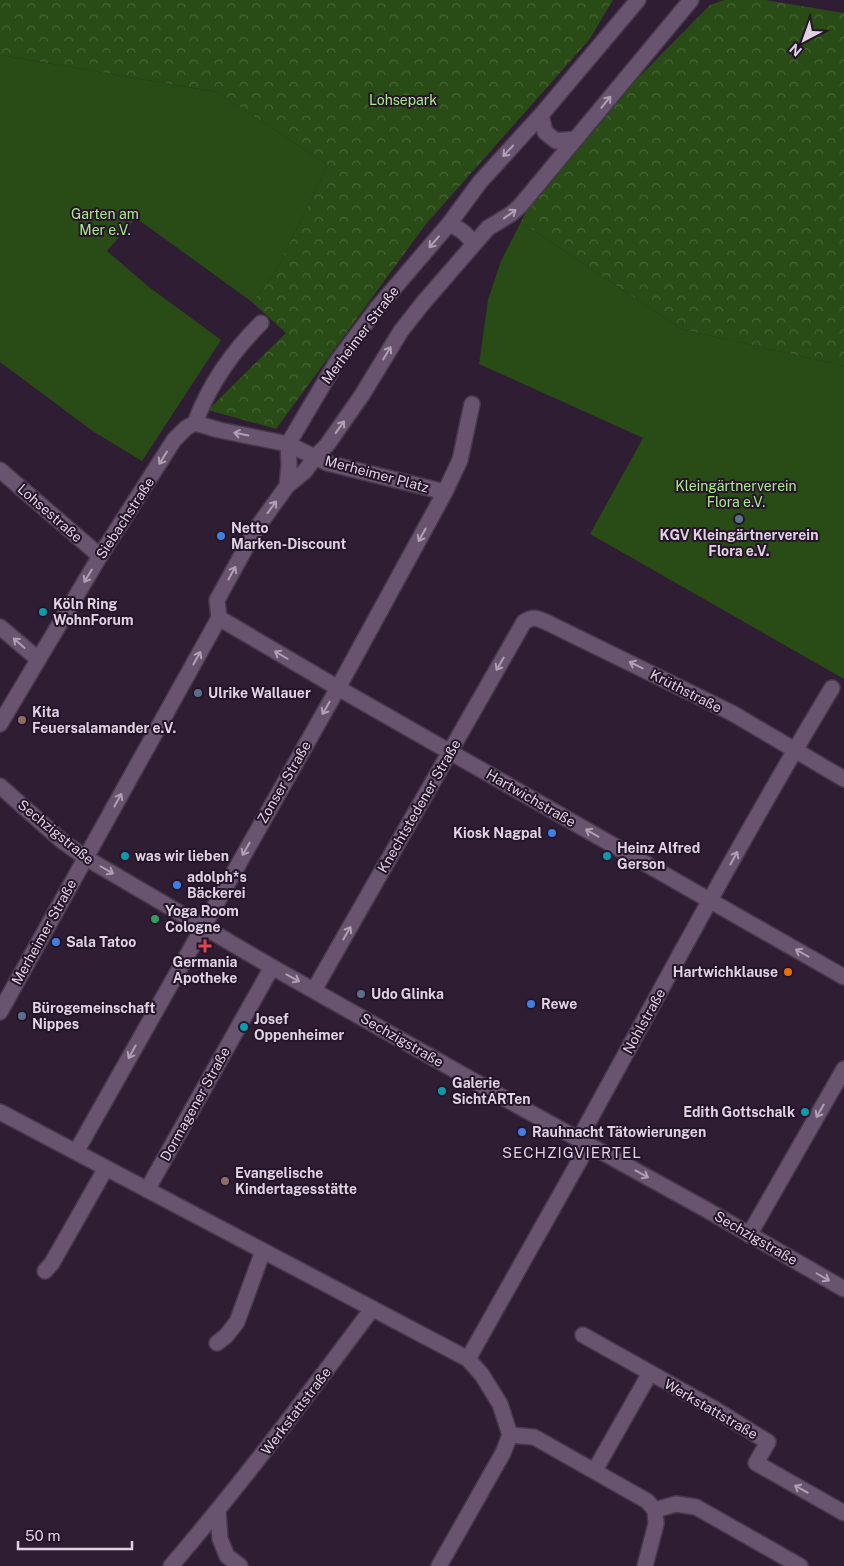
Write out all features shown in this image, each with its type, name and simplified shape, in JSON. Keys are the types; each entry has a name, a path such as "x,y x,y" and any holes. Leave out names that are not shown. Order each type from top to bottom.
{"street":[{"name":"Merheimer Straße","path":"288,444 336,363 378,307 449,224 480,182 541,115 627,7 638,0"},
{"name":"Merheimer Straße","path":"0,1012 218,618 217,600 256,529 287,486 305,471 327,445 362,395 401,331 488,228 520,206 691,0"},
{"path":"541,115 544,132 556,141 575,139"},
{"path":"449,224 460,228 469,236 473,244"},
{"path":"195,423 202,403 214,382 241,343 261,323"},
{"name":"Zonser Straße","path":"76,1152 338,688 445,492 460,460 472,404"},
{"name":"Merheimer Platz","path":"195,423 219,430 288,444 327,463 445,492"},
{"name":"Siebachstraße","path":"0,724 100,556 174,440 186,428 195,423"},
{"path":"287,486 288,444"},
{"name":"Lohsestraße","path":"0,470 100,556"},
{"name":"Krüthstraße","path":"524,622 535,617 716,705 844,779"},
{"name":"Hartwichstraße","path":"218,618 844,977"},
{"name":"Knechtstedener Straße","path":"314,990 524,622"},
{"path":"0,627 38,660"},
{"name":"Nohlstraße","path":"468,1359 581,1158 585,1128 710,900 795,749 832,688"},
{"name":"Sechzigstraße","path":"0,786 62,840 86,858 314,990 844,1289"},
{"name":"Dormagener Straße","path":"147,1190 272,966"},
{"path":"749,1235 844,1069"},
{"path":"0,1112 468,1359 482,1376 500,1404 510,1435 502,1453 439,1566"},
{"path":"45,1271 52,1263 106,1168"},
{"path":"216,1343 232,1330 237,1322 263,1251"},
{"name":"Werkstattstraße","path":"171,1566 218,1511 300,1406 372,1309"},
{"name":"Werkstattstraße","path":"583,1335 713,1408 768,1442 756,1463 844,1513"},
{"name":"Werkstattstraße","path":"595,1470 650,1374"},
{"path":"510,1435 534,1437 647,1501 655,1510 656,1524 645,1566"},
{"path":"655,1510 676,1504 696,1507 800,1566"},
{"path":"218,1511 220,1539 227,1556 240,1566"}],"green space":[{"name":"Lohsepark","path":"0,0 613,0 589,40 426,224 276,429 208,410 286,333 252,302 276,271 328,165 217,92 0,55"},
{"path":"724,0 765,0 844,13 844,366 681,329 521,222 525,214 637,79 710,5"},
{"name":"Garten am Mer e.V.","path":"0,55 217,92 328,165 276,271 252,302 136,218 107,251 149,287 221,340 142,461 94,432 0,362"},
{"name":"Kleingärtnerverein Flora e.V.","path":"521,222 681,329 844,366 844,679 590,534 643,438 479,364 488,300 501,261"}],"place":[{"name":"KGV Kleingärtnerverein Flora e.V.","path":"739,519"},
{"name":"Netto Marken-Discount","path":"221,536"},
{"name":"Köln Ring WohnForum","path":"43,612"},
{"name":"Ulrike Wallauer","path":"198,693"},
{"name":"Kita Feuersalamander e.V.","path":"22,720"},
{"name":"Kiosk Nagpal","path":"552,833"},
{"name":"was wir lieben","path":"125,856"},
{"name":"Heinz Alfred Gerson","path":"607,856"},
{"name":"adolph*s Bäckerei","path":"177,885"},
{"name":"Yoga Room Cologne","path":"155,919"},
{"name":"Sala Tatoo","path":"56,942"},
{"name":"Germania Apotheke","path":"205,946"},
{"name":"Hartwichklause","path":"788,972"},
{"name":"Udo Glinka","path":"361,994"},
{"name":"Rewe","path":"531,1004"},
{"name":"Bürogemeinschaft Nippes","path":"22,1016"},
{"name":"Josef Oppenheimer","path":"244,1027"},
{"name":"Galerie SichtARTen","path":"442,1091"},
{"name":"Edith Gottschalk","path":"805,1112"},
{"name":"Rauhnacht Tätowierungen","path":"522,1132"},
{"name":"Evangelische Kindertagesstätte","path":"225,1181"}],"district":[{"name":"SECHZIGVIERTEL","path":"572,1153"}]}
